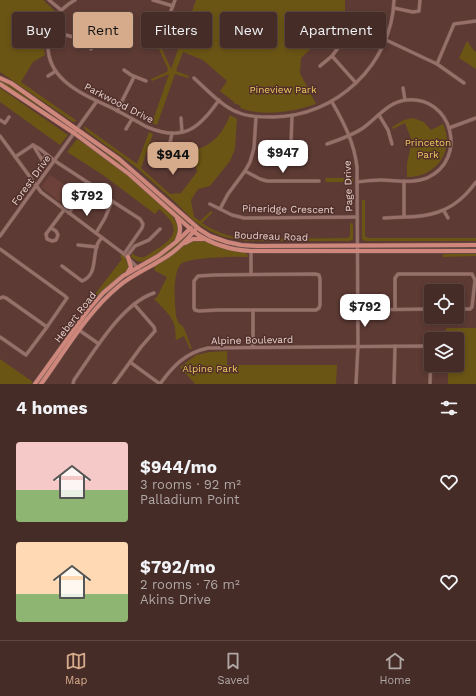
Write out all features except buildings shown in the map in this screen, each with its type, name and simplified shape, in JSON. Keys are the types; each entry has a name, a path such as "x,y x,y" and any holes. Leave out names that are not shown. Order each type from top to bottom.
{"main road":[{"name":"Boudreau Road","path":"0,78 10,83 76,131 130,174 176,216 193,228 216,238 240,245 476,245"},
{"name":"Boudreau Road","path":"0,84 119,159 146,181 205,239 225,247 251,251 476,251"},
{"path":"176,216 180,225 180,232 176,242"},
{"name":"Hebert Road","path":"35,384 77,329 105,298 139,269 193,228"},
{"name":"Hebert Road","path":"41,384 96,301 123,276 163,260 183,244 193,228"},
{"path":"183,244 193,239 205,239"},
{"path":"123,276 131,267 126,256"}],"street":[{"path":"49,0 61,10"},
{"name":"Parkwood Drive","path":"61,10 74,0"},
{"path":"153,0 173,6"},
{"path":"171,12 175,0"},
{"path":"394,0 394,8 386,40 438,64 464,83"},
{"path":"394,8 413,12 420,11 420,0"},
{"path":"438,64 454,24 476,21"},
{"name":"Parkwood Drive","path":"48,48 51,62 56,71 64,81 73,88 154,130 172,133 190,130 201,123 219,100"},
{"path":"320,66 332,56 338,48"},
{"path":"194,78 228,108 237,113 256,117 292,116 313,111 332,102 356,83 371,66 381,48"},
{"path":"332,56 356,83"},
{"path":"124,70 134,77 146,81"},
{"path":"48,76 56,71"},
{"path":"117,111 134,77"},
{"path":"403,88 405,100"},
{"path":"327,144 362,128 392,104 405,100 420,101 435,108 443,116 450,128 451,148 442,166 436,172 425,179 416,181 380,180 357,182"},
{"name":"Forest Drive","path":"0,236 97,101"},
{"name":"Page Drive","path":"332,102 349,135 355,154 357,182 358,346 356,384"},
{"path":"379,114 388,130 392,144"},
{"path":"291,144 292,116"},
{"path":"0,120 5,123 9,117"},
{"path":"220,209 228,194 245,172 252,156 256,117"},
{"path":"181,118 182,132"},
{"path":"450,128 476,118"},
{"path":"126,129 132,119"},
{"path":"166,157 172,133"},
{"path":"1,138 36,187 46,197 126,256 139,269"},
{"path":"33,145 42,160 47,155"},
{"path":"15,158 33,145"},
{"path":"33,145 40,149 54,162 89,183 112,201 140,219 144,224 126,256"},
{"path":"245,172 267,181 320,181"},
{"path":"404,181 404,217"},
{"path":"69,213 89,183"},
{"path":"384,218 424,216 444,211 461,199 476,183"},
{"path":"96,233 105,218 112,201"},
{"name":"Pineridge Crescent","path":"210,204 232,215 244,218 357,217"},
{"path":"51,228 58,234 57,239 52,241 47,239 46,235 51,228 64,210"},
{"path":"444,211 448,218"},
{"path":"126,256 135,246 150,240 160,229"},
{"path":"62,266 82,281 86,280 94,267 97,247 102,238"},
{"path":"78,245 97,247"},
{"path":"0,249 67,298 47,328 26,355 0,337"},
{"path":"251,251 251,274"},
{"path":"251,274 317,274 319,276 320,305 318,309 253,310 199,312 195,310 194,281 196,277 207,275 251,274"},
{"path":"395,309 395,280 397,275 472,274 474,278 472,307 470,309 464,309"},
{"path":"73,384 74,380 99,344 120,317 134,304 146,296 154,293"},
{"path":"0,298 6,298 47,328"},
{"path":"114,384 155,330 134,304"},
{"path":"357,310 424,309"},
{"path":"253,310 253,347"},
{"path":"77,329 99,344"},
{"name":"Alpine Boulevard","path":"160,384 177,362 196,351 212,348 358,346 430,347 430,384"},
{"path":"394,384 395,346"},
{"path":"130,362 160,384"}],"shaded area":[{"path":"50,175 70,188 60,202 41,187"}],"green space":[{"path":"0,0 43,0 55,12 12,12 12,48 44,48 45,55 33,62 21,82 77,121 73,122 0,72"},
{"name":"Pineview Park","path":"196,0 345,0 345,12 285,12 285,48 311,48 301,58 300,73 316,104 288,111 269,113 249,111 240,108 241,106 234,103 220,91 227,81 203,60 183,52 176,71 189,76 188,78 175,74 157,125 152,123 169,74 152,81 151,79 167,72 168,69 159,49 162,49 171,69 179,48 212,48 212,12 192,12"},
{"path":"467,41 475,52 476,51 476,69 459,58"},
{"path":"0,79 47,111 0,82"},
{"path":"0,88 68,135 60,145 0,102"},
{"path":"230,115 237,119 235,149 230,161 210,186 198,189 191,200 194,217 200,221 211,211 213,212 202,223 213,230 225,234 251,239 348,238 350,236 350,222 353,225 353,239 350,241 246,241 224,237 210,231 193,220 136,167 85,130 84,126 137,164 149,132 153,134 141,168 170,194 181,193 197,172 192,151 206,146 216,138 224,128"},
{"name":"Princeton Park","path":"413,118 424,122 431,130 443,124 447,144 445,153 434,168 417,176 407,177 407,163 412,141 405,123 393,129 392,127 404,120"},
{"path":"77,139 109,160 139,184 173,216 179,229 175,240 149,259 141,262 131,257 132,253 139,257 146,256 164,244 173,234 173,225 159,209 155,214 103,175 67,152"},
{"path":"104,152 118,160 158,194 189,225 138,179"},
{"path":"325,178 353,178 353,182 326,182"},
{"path":"362,200 365,200 365,236 368,238 476,238 476,241 365,241 362,239"},
{"path":"188,233 182,243 162,257 144,267 141,267 165,254"},
{"path":"194,240 204,241 223,248 246,253 249,257 224,257 191,260 180,265 177,270 175,283 176,316 178,322 184,328 192,349 190,349 184,336 176,340 175,328 171,317 154,299 157,297 167,277 155,271 154,266"},
{"path":"122,254 128,261 128,269 88,308 86,306 122,259 120,256"},
{"path":"443,254 476,254 476,256 443,257"},
{"path":"447,328 476,328 476,384 448,384 448,372 464,372 464,332 444,332"},
{"name":"Alpine Park","path":"227,351 227,365 337,365 336,384 195,384 180,367 196,355"},
{"path":"0,359 33,382 31,384 0,384"}]}
